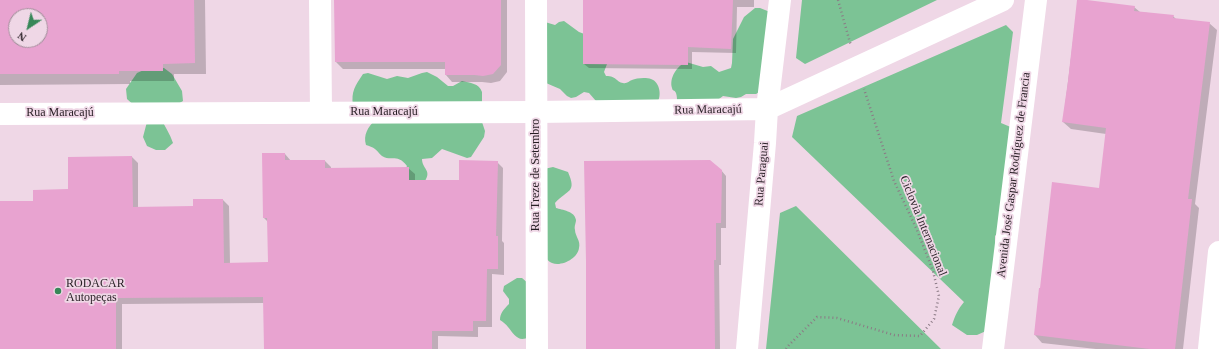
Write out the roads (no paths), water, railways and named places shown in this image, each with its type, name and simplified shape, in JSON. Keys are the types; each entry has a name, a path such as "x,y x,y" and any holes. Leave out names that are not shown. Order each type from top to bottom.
{"street":[{"path":"320,0 321,112"},
{"name":"Rua Treze de Setembro","path":"536,0 537,349"},
{"name":"Rua Paraguai","path":"746,349 766,143 767,109 780,0"},
{"path":"767,109 1003,0"},
{"name":"Avenida José Gaspar Rodríguez de Francia","path":"993,349 1036,0"},
{"name":"Rua Maracajú","path":"0,114 536,112 767,109"},
{"path":"1209,349 1219,252"}],"place":[{"name":"RODACAR Autopeças","path":"58,291"}]}
